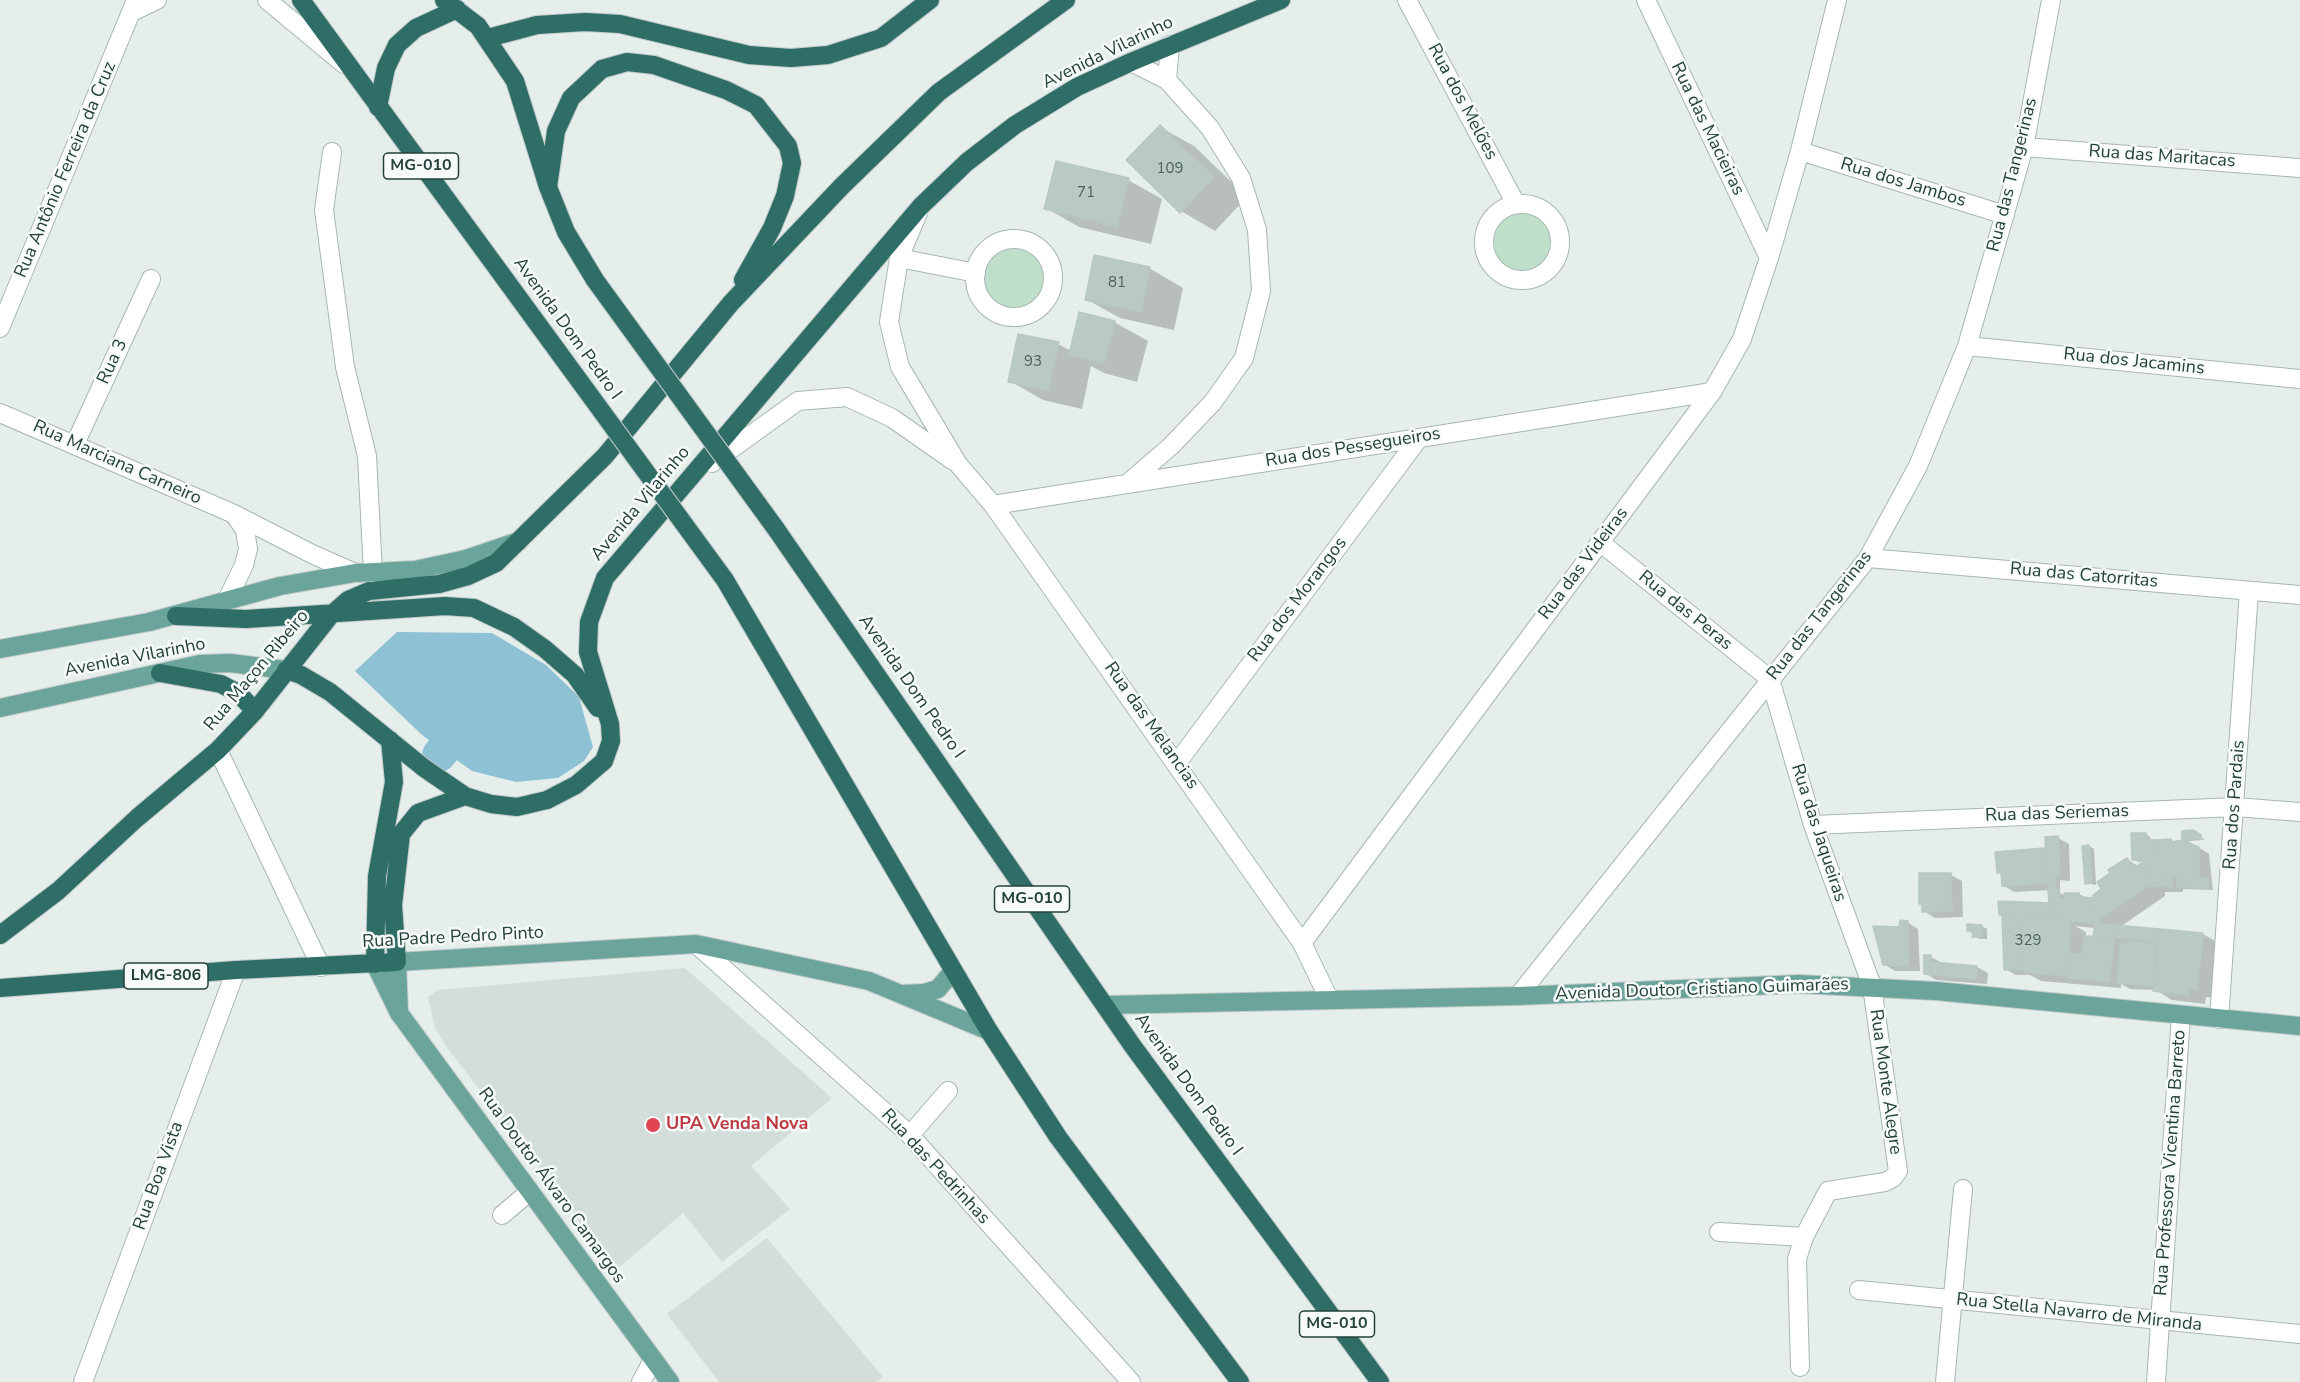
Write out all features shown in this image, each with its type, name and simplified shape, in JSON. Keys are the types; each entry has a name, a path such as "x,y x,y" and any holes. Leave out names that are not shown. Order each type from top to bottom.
{"highway":[{"name":"Avenida Dom Pedro I","path":"301,0 348,68 724,580 989,1031 1058,1137 1240,1382"},
{"path":"488,38 537,25 585,22 620,24 749,55 791,58 828,55 881,38 930,0"},
{"name":"Avenida Vilarinho","path":"519,541 605,456 731,303 842,186 939,92 1066,0"},
{"name":"Avenida Vilarinho","path":"286,670 301,675 330,692 465,796 491,804 517,807 547,800 576,784 604,761 611,741 610,724 588,652 589,622 605,578 921,206 967,162 1015,125 1077,87 1170,45 1281,0"},
{"name":"Avenida Dom Pedro I","path":"450,5 488,38 515,81 548,187 566,232 595,280 776,529 1126,1036 1380,1382"},
{"path":"378,107 386,68 397,45 416,28 450,5"},
{"path":"548,187 556,131 571,98 602,69 627,62 654,65 726,90 756,105 788,146 792,163 785,196 772,228 731,303"},
{"name":"Rua Maçon Ribeiro","path":"0,935 58,891 137,818 218,750 255,711 330,616 348,600 369,591 439,584 468,576 496,563 519,541"},
{"path":"176,615 246,620 330,616 445,606 474,609 514,627 545,649 575,675 610,724"},
{"path":"160,673 220,684 238,693 255,711"},
{"name":"Rua Doutor Álvaro Camargos","path":"375,964 377,876 394,782 390,740"},
{"path":"397,962 393,905 401,834 418,813 465,796"},
{"name":"Rua Padre Pedro Pinto","path":"0,988 236,970 397,962"}],"main road":[{"name":"Avenida Vilarinho","path":"0,649 176,615 280,586 364,573 415,570 456,562 519,541"},
{"name":"Avenida Vilarinho","path":"0,708 200,664 230,663 286,670"},
{"name":"Rua Padre Pedro Pinto","path":"397,962 696,944 826,970 868,981 989,1031"},
{"path":"397,962 399,1013"},
{"name":"Rua Doutor Álvaro Camargos","path":"375,964 399,1013 528,1192 670,1382"},
{"name":"Rua Padre Pedro Pinto","path":"902,994 924,993 938,989 953,971"},
{"name":"Avenida Doutor Cristiano Guimarães","path":"1105,1005 1518,996 1799,984 1872,986 2300,1026"},
{"path":"1126,1036 1128,1020 1139,1004"}],"street":[{"name":"Rua Antônio Ferreira da Cruz","path":"0,328 134,6 157,0"},
{"path":"267,0 348,68"},
{"name":"Rua dos Melões","path":"1407,0 1516,204"},
{"name":"Rua das Macieiras","path":"1646,0 1769,258"},
{"name":"Rua das Videiras","path":"1302,943 1712,392 1742,339 1769,258 1800,151 1837,0"},
{"name":"Rua das Tangerinas","path":"1518,996 1868,558 1918,466 1967,346 2005,215 2024,147 2051,0"},
{"path":"1167,80 1170,45"},
{"path":"1128,483 1171,446 1213,402 1244,358 1261,291 1257,230 1241,178 1210,128 1167,80 1131,62"},
{"name":"Rua das Maritacas","path":"2024,147 2300,168"},
{"name":"Rua dos Jambos","path":"1800,151 2005,215"},
{"path":"332,152 324,210 345,367 368,456 364,573"},
{"path":"1516,204 1532,204 1552,218 1558,230 1560,244 1557,257 1549,270 1526,280 1513,279 1501,274 1491,264 1485,253 1485,231 1491,219 1504,208 1516,204"},
{"name":"Rua das Melancias","path":"921,206 899,258 889,322 900,367 958,464 993,505 1302,943 1329,999"},
{"path":"1014,239 1035,245 1044,252 1053,273 1053,284 1050,294 1035,311 1025,316 1003,316 993,311 979,295 976,273 985,253 993,245 1014,239"},
{"path":"899,258 976,273"},
{"name":"Rua 3","path":"75,444 151,279"},
{"name":"Rua dos Jacamins","path":"1967,346 2300,379"},
{"name":"Rua dos Pessegueiros","path":"993,505 1712,392"},
{"name":"Rua das Melancias","path":"691,478 798,401 847,397 892,418 958,464"},
{"name":"Rua Marciana Carneiro","path":"0,412 234,514 312,554 364,573"},
{"name":"Rua dos Morangos","path":"1177,763 1419,438"},
{"path":"227,600 244,565 248,549 245,530 234,514"},
{"name":"Rua das Peras","path":"1601,543 1770,679"},
{"name":"Rua das Catorritas","path":"1868,558 2300,595"},
{"name":"Rua dos Pardais","path":"2219,1019 2249,591"},
{"name":"Rua das Jaqueiras","path":"1770,679 1813,825 1872,986"},
{"path":"218,750 321,966"},
{"name":"Rua das Seriemas","path":"1813,825 2235,807 2300,812"},
{"name":"Rua das Pedrinhas","path":"696,944 910,1135 1131,1382"},
{"name":"Rua Boa Vista","path":"82,1382 236,970"},
{"name":"Rua Monte Alegre","path":"1800,1367 1797,1259 1804,1237 1828,1191 1885,1182 1893,1179 1898,1171 1872,986"},
{"name":"Rua Professora Vicentina Barreto","path":"2156,1382 2181,1015"},
{"path":"910,1135 948,1090"},
{"path":"1945,1382 1963,1188"},
{"path":"502,1215 528,1192"},
{"path":"1719,1232 1804,1237"},
{"name":"Rua Stella Navarro de Miranda","path":"1859,1290 2300,1334"},
{"path":"641,1382 653,1360"}],"shaded area":[{"name":"UPA Venda Nova","path":"685,968 832,1098 751,1166 790,1209 722,1262 683,1213 615,1271 528,1152 445,1045 434,1025 428,997 438,990"},
{"path":"767,1238 883,1377 876,1382 719,1382 667,1314"}],"green space":[{"path":"1524,212 1541,217 1549,225 1554,242 1549,259 1541,267 1524,272 1507,267 1499,259 1494,242 1499,225 1507,217"},
{"path":"1014,248 1031,253 1039,261 1044,278 1039,295 1031,303 1014,308 997,303 989,295 984,278 989,261 997,253"}],"water":[{"path":"397,632 492,633 546,665 579,697 593,747 584,761 558,778 516,782 472,771 422,735 355,671"}],"building":[{"path":"1160,125 1214,177 1180,213 1126,160"},
{"path":"1056,161 1129,178 1117,226 1044,209"},
{"path":"1094,255 1150,267 1141,312 1085,300"},
{"path":"1079,312 1115,321 1104,363 1069,355"},
{"path":"1018,334 1059,342 1048,390 1008,382"},
{"path":"2193,830 2201,835 2201,839 2182,839 2182,831"},
{"path":"2131,833 2146,833 2147,859 2132,860"},
{"path":"2058,836 2060,875 2047,875 2045,837"},
{"path":"2171,839 2172,842 2188,839 2188,843 2199,847 2199,877 2158,876 2156,840"},
{"path":"2146,840 2156,840 2158,876 2173,876 2172,887 2148,886"},
{"path":"2089,845 2092,883 2085,884 2082,846"},
{"path":"2044,848 2046,884 2002,886 2001,873 1997,873 1995,852"},
{"path":"2127,858 2134,868 2144,861 2147,866 2148,886 2095,923 2093,895 2101,889 2097,882 2110,873 2108,870"},
{"path":"1919,873 1951,873 1952,911 1922,912 1922,904 1919,904"},
{"path":"2047,875 2056,875 2056,890 2048,890"},
{"path":"2177,877 2209,878 2208,888 2177,887"},
{"path":"2048,890 2059,890 2059,899 2065,899 2064,893 2079,893 2079,897 2093,898 2095,923 2050,919"},
{"path":"1998,901 2049,903 2050,919 1999,915"},
{"path":"2002,915 2021,917 2023,969 2004,970"},
{"path":"2021,917 2070,921 2068,976 2023,972"},
{"path":"1900,920 1908,921 1909,966 1883,965 1873,926 1899,927"},
{"path":"2095,923 2114,925 2114,937 2093,937"},
{"path":"1967,924 1982,925 1982,937 1972,937 1973,931 1967,931"},
{"path":"2114,925 2160,929 2159,944 2150,943 2150,940 2114,937"},
{"path":"2160,929 2203,933 2197,990 2189,988 2189,995 2153,991"},
{"path":"2084,936 2114,937 2110,982 2068,978 2069,954 2082,954"},
{"path":"2129,941 2156,944 2152,986 2117,983 2120,944 2129,944"},
{"path":"1924,955 1931,955 1931,962 1977,966 1976,979 1924,974"}],"waterway":[{"path":"439,755 473,713"}],"place":[{"name":"UPA Venda Nova","path":"653,1125"}]}
